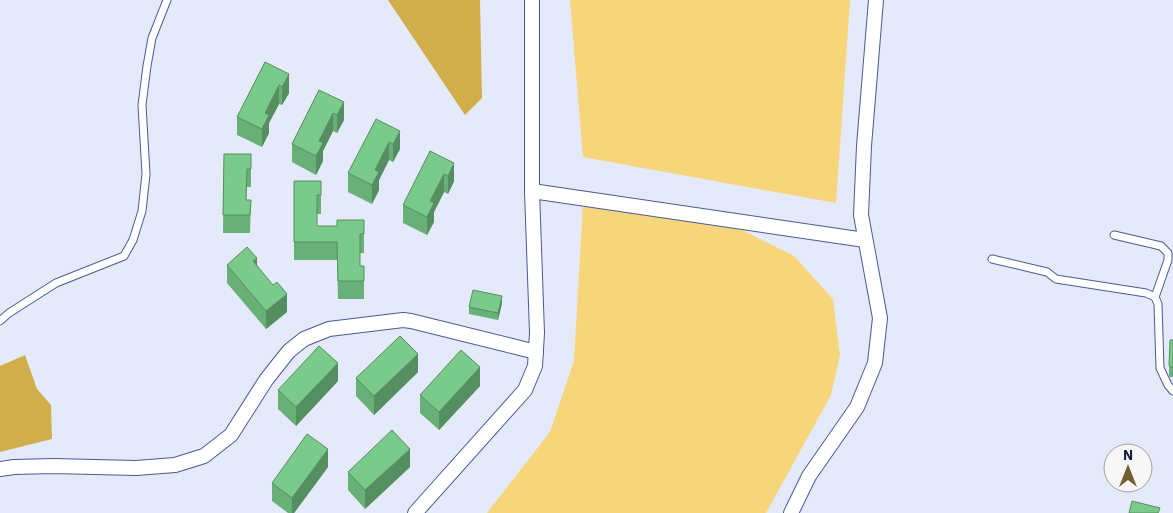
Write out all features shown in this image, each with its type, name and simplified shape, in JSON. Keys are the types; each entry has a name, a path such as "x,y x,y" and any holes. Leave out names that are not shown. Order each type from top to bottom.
{"street":[{"path":"415,513 525,390 535,366 537,333 532,191 532,0"},
{"path":"791,513 809,476 857,407 875,363 880,318 861,215 864,146 876,0"},
{"path":"532,191 865,240"},
{"path":"0,469 53,466 136,468 174,465 204,456 231,435 266,380 289,351 304,339 329,329 403,320 536,352"}],"lane":[{"path":"0,321 56,283 124,256 134,240 142,211 146,174 142,106 147,66 152,38 168,0"},
{"path":"1114,235 1161,246 1168,253 1168,260 1155,297 1158,304 1160,368 1173,391"},
{"path":"992,259 1047,272 1056,279 1146,293 1155,297"}],"shaded area":[{"path":"388,0 480,0 482,98 465,115"},
{"path":"570,0 850,0 836,203 583,157"},
{"path":"583,204 732,225 794,256 833,299 840,355 831,395 766,513 487,513 550,432 574,361"},
{"path":"25,355 37,389 51,405 52,439 0,452 0,366"}],"building":[{"path":"265,62 289,74 282,87 279,85 265,113 269,115 262,129 237,117"},
{"path":"319,90 344,102 337,115 333,113 319,141 323,143 316,156 292,144"},
{"path":"376,119 400,131 393,144 389,142 375,170 379,172 372,185 348,173"},
{"path":"430,151 454,163 448,176 444,174 430,201 434,203 427,217 403,205"},
{"path":"224,154 251,154 251,169 247,169 246,200 251,200 250,215 223,215"},
{"path":"294,181 321,181 321,195 317,195 317,226 337,226 337,220 364,220 364,234 360,234 360,266 364,266 364,281 338,281 337,242 294,242"},
{"path":"247,247 257,258 253,261 273,285 277,282 287,294 266,311 227,265"},
{"path":"473,290 502,296 498,313 469,307"},
{"path":"400,336 418,354 374,396 356,378"},
{"path":"1170,340 1173,340 1173,367 1169,365"},
{"path":"319,346 338,363 296,407 278,390"},
{"path":"461,350 480,367 439,412 420,395"},
{"path":"392,430 410,449 365,490 348,472"},
{"path":"307,434 328,449 292,498 272,483"},
{"path":"1132,501 1160,508 1158,513 1129,513"}]}
